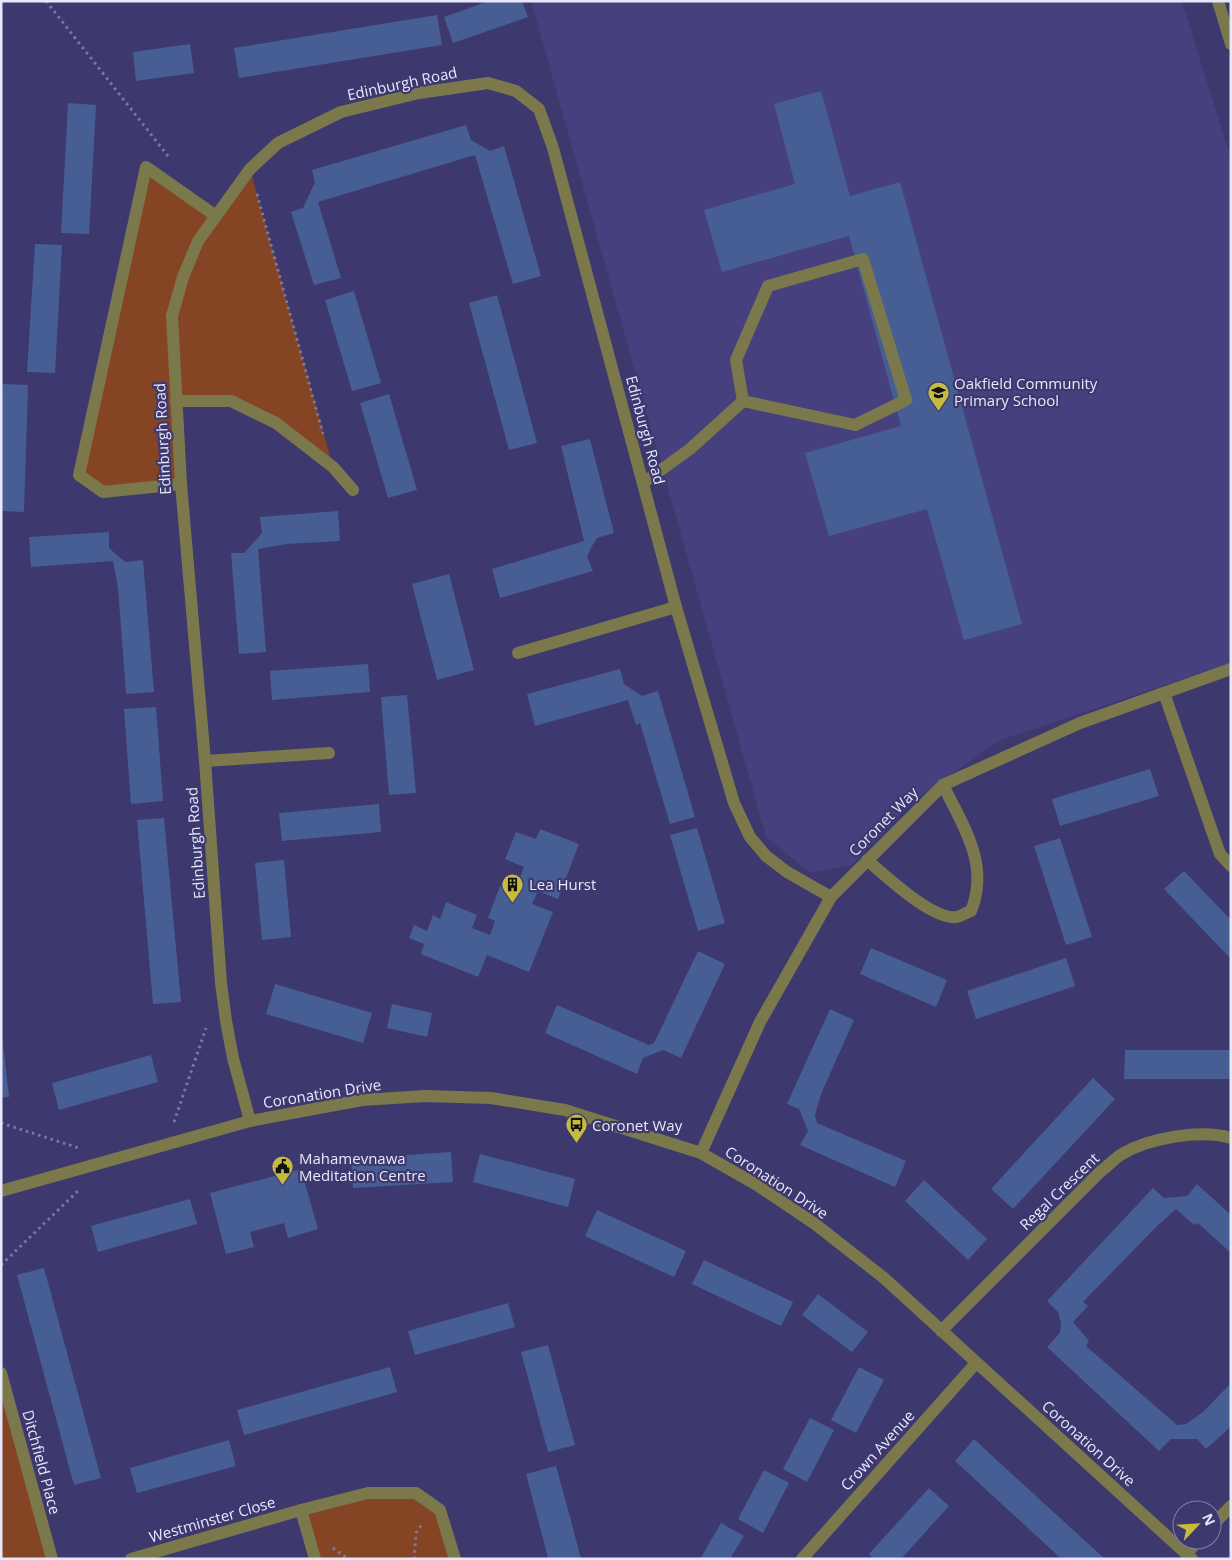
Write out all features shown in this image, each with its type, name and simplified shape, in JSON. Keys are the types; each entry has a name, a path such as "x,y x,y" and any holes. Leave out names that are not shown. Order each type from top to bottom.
{"street":[{"path":"1218,1 1231,44"},
{"name":"Edinburgh Road","path":"250,1120 226,1021 180,484 172,316 183,277 198,241 237,191 250,169 278,144 342,112 375,102 419,93 488,83 516,91 539,109 553,148 676,607 734,803 750,837 766,856 788,872 831,897"},
{"path":"180,484 103,492 79,475 146,167 216,216"},
{"path":"863,259 906,400 855,426 743,401 736,360 768,286 863,259"},
{"path":"176,401 231,401 276,423 333,467 353,490"},
{"path":"644,484 690,449 743,401"},
{"path":"518,653 676,607"},
{"name":"Coronet Way","path":"701,1153 760,1022 831,897 943,785 1080,723 1231,669"},
{"path":"1164,693 1220,854 1231,866"},
{"path":"205,761 329,753"},
{"path":"867,860 906,893 936,912 956,917 971,910 977,896 974,848 943,785"},
{"name":"Coronation Drive","path":"1,1191 250,1120 362,1100 425,1096 491,1098 565,1110 701,1153 757,1184 815,1224 884,1278 1189,1556"},
{"name":"Regal Crescent","path":"941,1331 1101,1171 1123,1154 1169,1138 1197,1134 1231,1138"},
{"name":"Crown Avenue","path":"802,1559 976,1363"},
{"name":"Ditchfield Place","path":"1,1373 52,1559"},
{"name":"Westminster Close","path":"131,1559 301,1510 368,1493 416,1493 440,1510"},
{"path":"1222,1515 1231,1506"},
{"path":"301,1510 314,1559"},
{"path":"440,1510 455,1559"}],"path":[{"path":"46,1 173,162"},
{"path":"250,169 333,467"},
{"path":"167,1143 209,1020"},
{"path":"1,1123 112,1158"},
{"path":"1,1265 85,1185"},
{"path":"414,1559 416,1533 425,1520 440,1510"}],"shaded area":[{"name":"Oakfield Community Primary School","path":"531,1 1182,1 1231,159 1231,663 998,741 914,801 852,865 811,873 766,837"},
{"path":"146,167 215,216 250,169 333,467 231,401 176,401 181,484 103,492 79,475"},
{"path":"1,1365 57,1559 1,1559"},
{"path":"368,1493 416,1493 440,1510 454,1559 315,1559 301,1510"}],"building":[{"path":"489,1 522,1 528,17 453,43 444,17"},
{"path":"437,15 442,45 239,78 234,48"},
{"path":"190,44 194,73 136,81 133,52"},
{"path":"821,91 850,196 900,182 1022,624 964,640 927,509 829,536 805,453 901,426 849,236 722,272 704,210 795,184 774,104"},
{"path":"68,103 96,105 89,234 61,233"},
{"path":"466,125 471,140 490,151 504,146 541,276 513,284 475,155 318,202 341,278 314,285 291,212 303,208 315,182 312,170"},
{"path":"35,244 62,245 55,373 27,372"},
{"path":"354,291 381,383 352,391 325,300"},
{"path":"497,295 537,443 509,450 469,303"},
{"path":"1,384 28,385 24,512 1,511"},
{"path":"389,394 417,490 388,498 360,403"},
{"path":"590,439 614,533 597,538 592,546 587,557 593,571 500,598 492,569 584,541 561,446"},
{"path":"338,511 340,541 287,544 258,549 266,652 239,654 231,553 244,553 262,533 260,517"},
{"path":"109,532 109,548 125,562 143,560 154,692 126,694 118,588 113,561 31,567 29,537"},
{"path":"449,574 474,670 437,680 412,584"},
{"path":"368,664 370,692 272,700 270,671"},
{"path":"620,669 624,684 642,696 658,691 695,817 670,824 640,723 636,725 628,700 535,726 527,694"},
{"path":"407,695 416,793 389,795 381,697"},
{"path":"156,707 163,801 131,804 124,709"},
{"path":"1150,769 1159,796 1060,826 1052,799"},
{"path":"379,804 381,832 282,841 279,813"},
{"path":"164,818 181,1002 153,1004 137,820"},
{"path":"697,828 725,923 698,931 670,835"},
{"name":"Lea Hurst","path":"540,829 579,844 558,899 538,891 532,904 553,912 529,972 487,955 478,977 421,954 424,944 409,938 414,925 427,931 433,915 440,919 446,902 477,915 472,928 490,935 495,921 488,918 500,886 520,893 522,888 517,885 524,867 505,859 516,832 536,839"},
{"path":"1060,838 1092,937 1066,945 1034,846"},
{"path":"284,860 291,937 262,940 255,863"},
{"path":"1184,871 1231,920 1231,959 1164,889"},
{"path":"871,948 947,980 936,1007 860,974"},
{"path":"698,951 725,964 681,1058 663,1050 643,1058 637,1074 545,1033 557,1005 649,1045 654,1043"},
{"path":"1066,958 1075,986 976,1019 967,991"},
{"path":"275,984 372,1013 363,1043 266,1014"},
{"path":"392,1004 432,1013 427,1037 387,1028"},
{"path":"830,1009 854,1020 821,1094 815,1115 817,1123 906,1161 895,1187 800,1145 808,1131 799,1109 787,1104"},
{"path":"1,1026 9,1097 1,1098"},
{"path":"1125,1050 1231,1050 1231,1079 1124,1079"},
{"path":"151,1055 158,1082 59,1110 52,1083"},
{"path":"1093,1078 1115,1099 1013,1209 991,1189"},
{"path":"451,1152 453,1182 353,1188 351,1159"},
{"path":"480,1154 575,1179 568,1207 473,1182"},
{"path":"301,1169 318,1229 288,1238 284,1223 250,1232 254,1247 226,1254 210,1193"},
{"path":"924,1180 987,1239 968,1260 905,1201"},
{"path":"1197,1184 1231,1215 1231,1253 1198,1223 1194,1225 1176,1209 1083,1302 1088,1306 1073,1322 1089,1341 1086,1346 1177,1425 1186,1424 1203,1412 1231,1383 1231,1426 1224,1433 1206,1449 1197,1439 1171,1439 1159,1451 1047,1347 1060,1333 1061,1323 1058,1312 1047,1301 1153,1188 1164,1198 1187,1196"},
{"path":"190,1199 197,1224 98,1252 91,1226"},
{"path":"597,1210 686,1251 674,1277 585,1236"},
{"path":"704,1260 793,1302 781,1326 692,1284"},
{"path":"44,1268 101,1478 74,1485 17,1275"},
{"path":"818,1294 868,1332 852,1352 802,1315"},
{"path":"508,1303 515,1327 415,1355 408,1331"},
{"path":"548,1345 575,1445 548,1452 521,1352"},
{"path":"390,1367 397,1392 244,1435 237,1410"},
{"path":"859,1367 884,1380 856,1433 831,1420"},
{"path":"810,1418 834,1430 807,1482 783,1469"},
{"path":"974,1439 1105,1559 1061,1559 955,1461"},
{"path":"229,1440 236,1466 137,1493 130,1468"},
{"path":"556,1466 581,1559 548,1559 526,1474"},
{"path":"764,1470 789,1483 763,1533 738,1519"},
{"path":"929,1488 949,1506 901,1559 874,1559 869,1554"},
{"path":"721,1523 744,1536 730,1559 700,1559"}],"place":[{"name":"Oakfield Community Primary School","path":"938,411"},
{"name":"Lea Hurst","path":"513,903"},
{"name":"Coronet Way","path":"576,1144"},
{"name":"Mahamevnawa Meditation Centre","path":"283,1186"}]}
